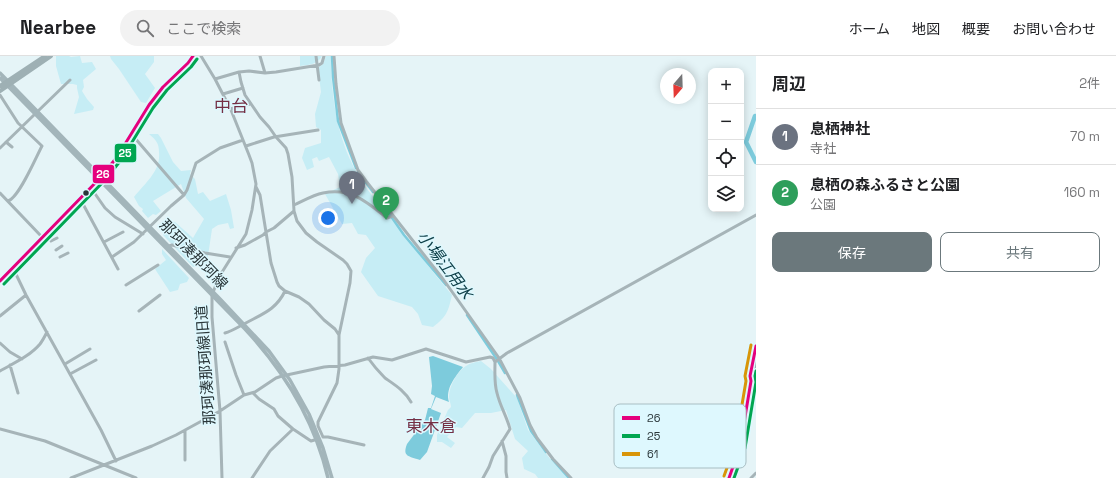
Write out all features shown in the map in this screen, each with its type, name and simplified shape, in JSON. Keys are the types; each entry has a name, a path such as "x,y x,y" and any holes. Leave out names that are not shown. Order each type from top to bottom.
{"highway":[{"path":"0,91 45,56"},
{"path":"0,86 8,84 51,56"},
{"path":"746,411 751,381 750,376 756,346"},
{"path":"751,381 754,376 756,362"},
{"path":"729,478 732,468"}],"main road":[{"name":"那珂湊那珂線","path":"0,73 8,84 36,113 243,324 267,353 284,375 319,438 332,478"},
{"name":"那珂湊那珂線","path":"0,78 8,84"},
{"name":"那珂湊那珂線","path":"149,228 169,246 212,293"},
{"name":"那珂湊那珂線","path":"319,438 328,478"}],"street":[{"path":"0,281 100,178 117,157 156,95 193,56"},
{"name":"那珂湊那珂線旧道","path":"201,56 223,94 246,146 252,163 256,187 246,234 218,277 212,293 212,316 220,410 222,478"},
{"path":"260,56 265,73"},
{"path":"316,56 319,80"},
{"path":"215,79 239,72 249,71 265,73 317,65 322,63 324,56"},
{"path":"334,56 340,118 358,170 455,296 520,398 530,425 537,438 553,459 571,478"},
{"path":"239,72 245,95 250,104 283,144 288,154 292,177 294,211 297,221 306,233 343,260 351,271 339,336 339,366 337,383 318,422 319,438"},
{"path":"0,148 70,80"},
{"path":"223,94 243,88"},
{"path":"0,95 18,123 42,146 23,184 9,203"},
{"path":"230,109 250,104"},
{"path":"246,146 274,137 318,130"},
{"path":"130,136 134,138 184,195"},
{"path":"112,257 134,242 184,195 196,164 220,148 243,140"},
{"path":"6,142 12,147"},
{"path":"256,187 260,195 271,263 279,286 285,292 299,297 309,304 335,329 339,336"},
{"path":"91,188 105,208 115,217 143,234"},
{"path":"294,206 322,193 341,191 358,197 387,218 392,216"},
{"path":"0,193 42,237"},
{"path":"80,199 118,269"},
{"path":"236,248 254,241 274,228 294,211"},
{"path":"497,360 756,215"},
{"path":"104,242 123,232"},
{"path":"51,241 56,238"},
{"path":"169,246 172,245 205,254 230,258"},
{"path":"56,250 62,246"},
{"path":"60,257 68,252"},
{"path":"126,285 158,265"},
{"path":"13,268 26,295 101,430 116,461"},
{"path":"225,333 272,309 285,292"},
{"path":"0,316 26,295"},
{"path":"139,311 160,295"},
{"path":"0,371 22,359 40,344 47,332"},
{"path":"225,342 244,395"},
{"path":"0,343 10,352 22,359"},
{"path":"65,364 90,349"},
{"path":"71,478 152,446 185,430 244,395 259,390 276,378 284,375 324,367 352,364 375,357 392,360 426,349 466,362 479,360 485,357 490,357 497,360"},
{"path":"368,358 384,376 409,397 411,402"},
{"path":"70,374 96,360"},
{"path":"482,478 489,467 493,456 510,429 496,390 494,378 497,360"},
{"path":"10,365 18,393"},
{"path":"253,393 274,409 278,416 293,429 311,441 328,437 364,445"},
{"path":"0,429 45,441 136,478"},
{"path":"252,478 270,451 293,429"},
{"path":"185,430 185,460"},
{"path":"502,441 506,456 507,478"},
{"path":"751,478 756,473"}],"shaded area":[{"path":"56,56 80,56 82,63 92,62 96,69 83,80 84,87 82,91 94,107 93,110 74,114 79,97 77,85 61,84 56,66"},
{"path":"110,56 154,56 154,62 145,74 155,88 146,103 141,102"},
{"path":"300,56 322,56 318,61 310,65 300,66"},
{"path":"326,56 331,56 332,86 336,116 344,146 350,160 370,193 452,295 446,313 433,327 422,325 418,314 412,307 378,296 361,272 366,258 375,248 366,235 358,234 352,223 342,224 325,194 340,187 338,174 329,157 319,161 317,157 312,159 314,167 307,170 302,158 305,148 321,143 321,130 316,127 315,114 321,92 318,68 323,64"},
{"path":"149,134 158,134 173,162 181,171 191,170 190,174 195,179 198,194 203,192 210,201 226,194 231,210 234,228 230,229 228,223 218,225 212,229 207,263 193,267 163,235 171,221 175,222 193,238 204,219 186,198 181,184 153,201 161,211 148,218 134,197 155,171 159,159 158,144"},
{"path":"162,249 189,278 187,282 180,284 178,290 170,292 155,269 166,260 162,254"},
{"path":"481,361 491,369 517,398 528,430 551,460 568,478 538,478 535,474 524,469 522,458 528,451 515,439 506,410 491,413 475,413 462,428 456,427 447,437 455,443 451,448 442,442 437,442 437,435 448,410 451,407 449,393 454,380 466,366 471,363"}],"water":[{"path":"433,356 463,367 454,379 448,392 449,402 436,397 431,409 441,413 427,452 420,460 410,457 405,451 407,444 425,420 428,408 431,408 435,396 431,394 432,386 429,357"}],"waterway":[{"name":"小場江用水","path":"332,56 338,121 356,168"},
{"path":"755,116 746,142 756,162"},
{"name":"小場江用水","path":"358,172 373,192"},
{"name":"小場江用水","path":"381,202 404,235 446,285"},
{"name":"小場江用水","path":"467,315 505,373"},
{"name":"小場江用水","path":"517,395 531,431 546,452"},
{"name":"小場江用水","path":"552,459 569,478"}],"transit line":[{"name":"26","path":"0,281 101,177 117,157 149,105 163,87 188,63 193,56"},
{"name":"25","path":"4,284 105,180 121,160 153,108 167,90 191,67 197,59"},
{"name":"61","path":"742,404 746,381 745,376 751,345"},
{"name":"26","path":"746,411 751,381 750,376 756,346"},
{"name":"25","path":"746,442 756,382 756,371"},
{"name":"61","path":"724,476 727,468"},
{"name":"26","path":"729,478 733,468"},
{"name":"25","path":"734,478 738,468"}],"place":[{"name":"息栖神社","path":"352,204"},
{"name":"息栖の森ふるさと公園","path":"386,220"}],"district":[{"name":"中台","path":"231,106"},
{"name":"東木倉","path":"431,426"}]}
